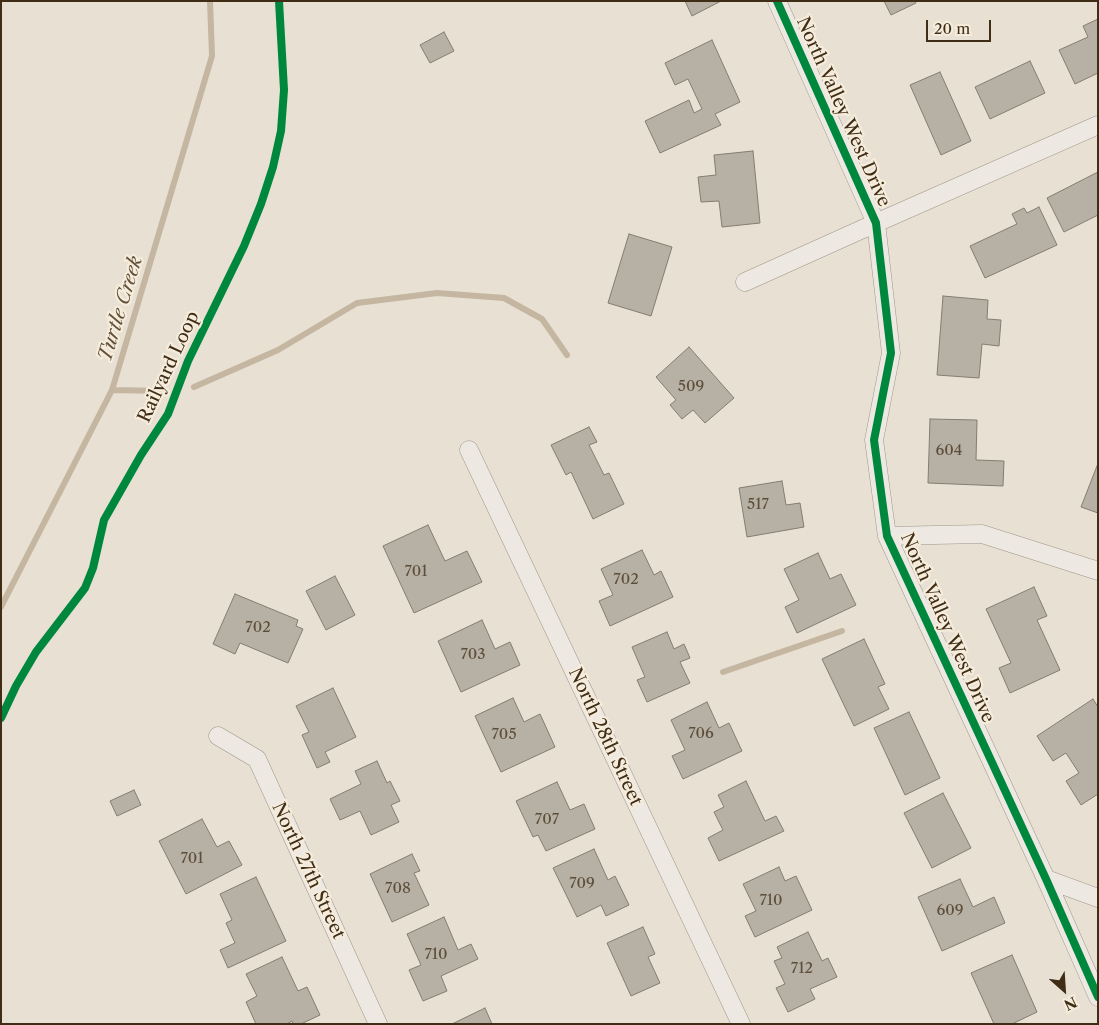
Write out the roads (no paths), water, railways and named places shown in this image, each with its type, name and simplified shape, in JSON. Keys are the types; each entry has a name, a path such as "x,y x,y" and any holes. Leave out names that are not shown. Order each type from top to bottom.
{"street":[{"name":"North Valley West Drive","path":"777,1 876,223 891,352 874,440 888,536 1098,997"},
{"path":"745,282 1098,125"},
{"name":"North 28th Street","path":"469,450 741,1024"},
{"path":"888,536 982,534 1098,571"},
{"name":"North 27th Street","path":"218,736 257,759 378,1024"},
{"path":"1046,880 1098,898"}],"waterway":[{"name":"Turtle Creek","path":"1,607 112,390 212,56 210,1"},
{"path":"194,387 278,350 357,303 437,293 504,298 542,319 567,355"},
{"path":"112,390 163,391"},
{"path":"723,672 842,631"}]}
